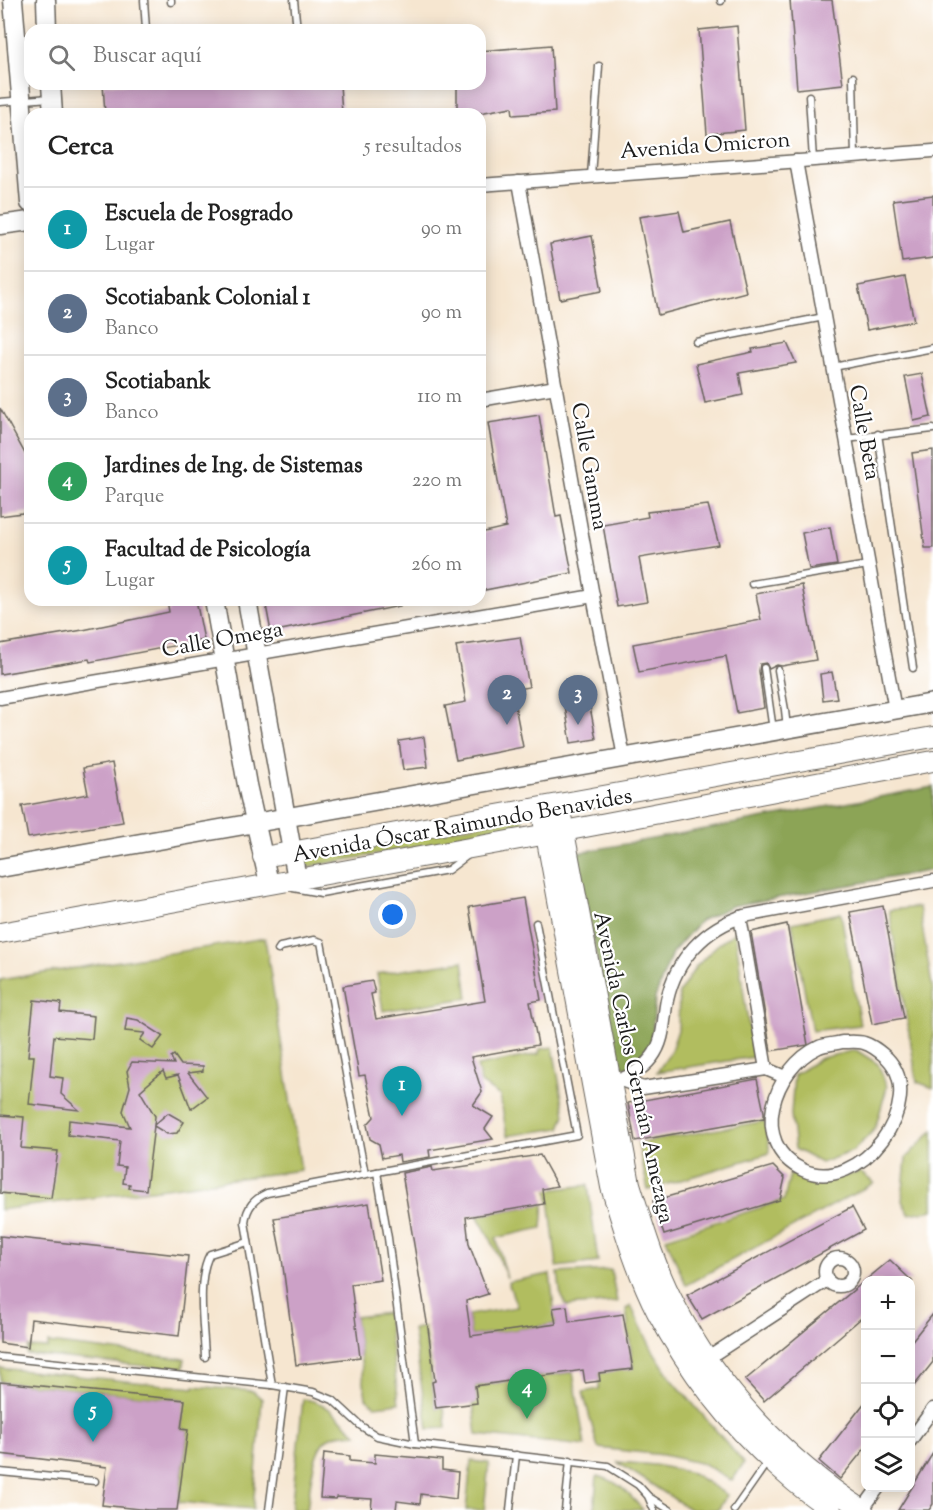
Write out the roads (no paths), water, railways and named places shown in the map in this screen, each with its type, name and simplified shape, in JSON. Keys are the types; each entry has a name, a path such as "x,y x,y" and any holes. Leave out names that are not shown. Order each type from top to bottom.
{"main road":[{"path":"13,0 24,129"},
{"path":"46,0 48,24"},
{"path":"0,225 24,222"},
{"path":"215,606 269,884"},
{"path":"248,606 297,879"},
{"name":"Avenida Óscar Raimundo Benavides","path":"0,868 933,703"},
{"name":"Avenida Óscar Raimundo Benavides","path":"263,857 933,737"},
{"name":"Avenida Óscar Raimundo Benavides","path":"0,933 555,833 933,761"},
{"name":"Avenida Carlos Germán Amezaga","path":"550,806 609,1176 629,1245 656,1311 691,1370 726,1416 769,1459 831,1510"},
{"name":"Avenida Carlos Germán Amezaga","path":"555,833 615,1082 630,1184 648,1243 676,1308 738,1399 779,1442 823,1482 862,1510"}],"street":[{"name":"Avenida Omicron","path":"486,185 933,151"},
{"name":"Calle Beta","path":"796,161 895,710"},
{"name":"Calle Gamma","path":"519,182 624,757"},
{"path":"486,399 556,387"},
{"name":"Calle Omega","path":"0,698 593,596"},
{"path":"615,1082 633,1075 653,1056 663,1032 667,999 676,972 689,951 716,928 740,917 933,881"},
{"path":"740,917 766,1070"},
{"path":"842,1042 864,1043 878,1049 891,1062 898,1078 901,1095 887,1134 874,1150 861,1162 847,1170 826,1176 808,1172 793,1165 780,1152 772,1136 771,1118 775,1100 785,1077 797,1064 819,1047 842,1042"},
{"path":"615,1082 643,1088 766,1070 785,1077"},
{"path":"708,1358 827,1280"},
{"path":"912,1438 933,1409"},
{"path":"862,1510 875,1492"}],"lane":[{"path":"144,0 146,24"},
{"path":"294,0 296,24"},
{"path":"591,177 599,66"},
{"path":"853,77 855,157"},
{"path":"809,96 813,160"},
{"path":"0,102 52,99"},
{"path":"696,342 824,317"},
{"path":"833,366 933,348"},
{"path":"846,439 933,429"},
{"path":"878,434 913,668"},
{"path":"752,584 848,570 869,564"},
{"path":"764,668 780,729"},
{"path":"778,670 785,710 780,729"},
{"path":"269,884 321,893 447,870 480,846"},
{"path":"272,1385 245,1222 251,1204 258,1197 267,1192 577,1134 537,923"},
{"path":"278,950 280,947 314,940 321,942 365,1174"},
{"path":"377,1172 415,1444"},
{"path":"205,1357 202,1279 206,1262 210,1254 248,1242"},
{"path":"0,1358 272,1385 313,1392 333,1400 377,1437 415,1444 608,1466 619,1471 638,1485 648,1496 670,1510"},
{"path":"268,1510 285,1387"},
{"path":"510,1510 516,1455"},
{"path":"735,1510 769,1459"},
{"path":"565,1510 570,1460"},
{"path":"0,1472 95,1481"},
{"path":"648,1496 654,1510"}],"place":[{"name":"Scotiabank Colonial 1","path":"507,725"},
{"name":"Scotiabank","path":"578,725"},
{"name":"Escuela de Posgrado","path":"402,1116"},
{"name":"Jardines de Ing. de Sistemas","path":"527,1419"},
{"name":"Facultad de Psicología","path":"93,1442"}]}
